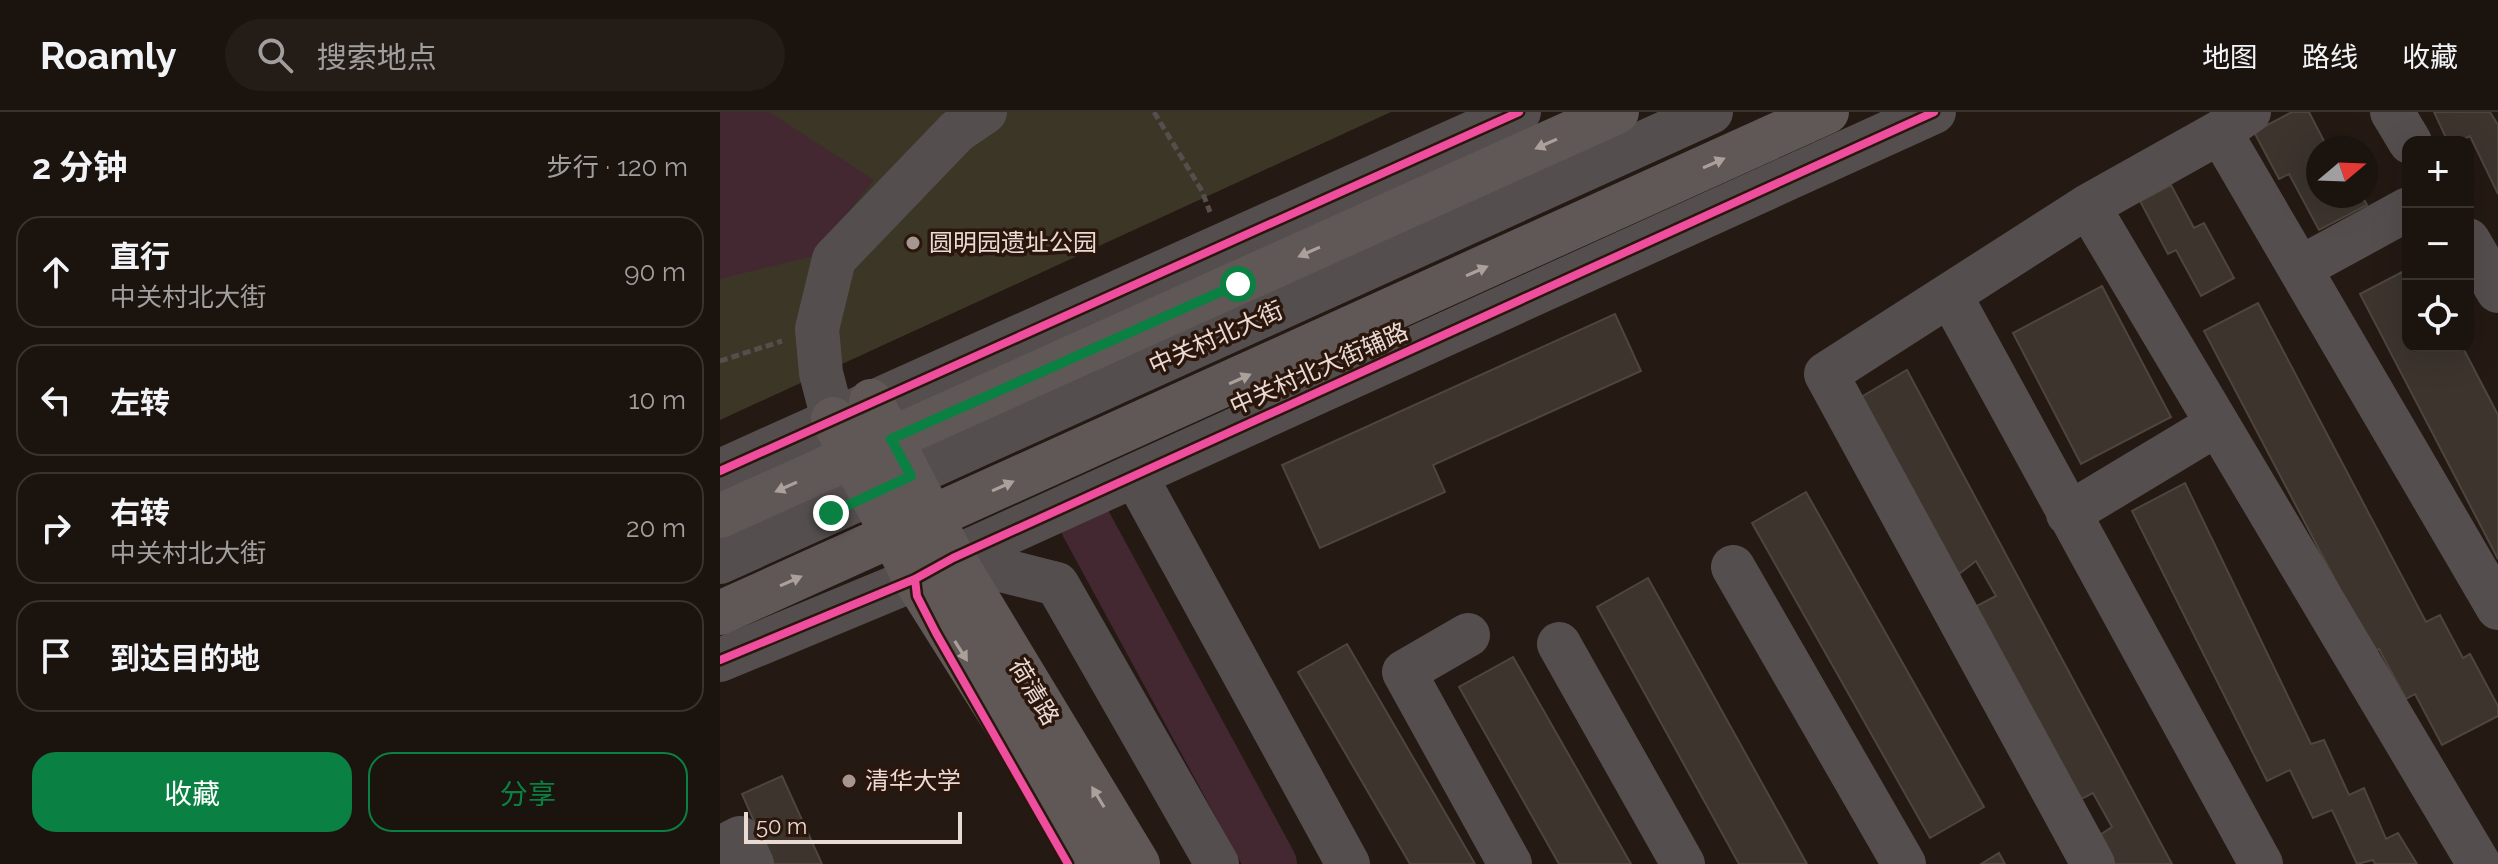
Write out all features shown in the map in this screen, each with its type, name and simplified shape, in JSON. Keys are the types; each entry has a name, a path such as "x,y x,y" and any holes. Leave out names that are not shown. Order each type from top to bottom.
{"main road":[{"name":"中关村北大街","path":"720,516 842,438 901,458 1617,112"},
{"name":"中关村北大街","path":"892,536 1827,112"},
{"name":"荷清路","path":"871,401 953,558 1138,864"},
{"name":"荷清路","path":"842,438 915,579 1094,864"},
{"path":"720,613 892,536"}],"street":[{"path":"842,438 821,373 817,329 834,259 957,131 985,112"},
{"path":"720,471 842,438 871,401 1519,112"},
{"name":"中关村北大街","path":"720,562 871,494 901,458 1711,112"},
{"name":"中关村北大街辅路","path":"720,660 915,579 953,558 1934,112"},
{"path":"2392,112 2406,136"},
{"path":"2093,864 1826,374 2088,206 2234,122 2300,268 2498,608"},
{"path":"2088,206 2479,864"},
{"path":"2300,268 2402,212"},
{"path":"2474,250 2498,291"},
{"path":"1950,295 2261,864"},
{"path":"2068,514 2216,425"},
{"path":"1135,475 1348,864"},
{"path":"953,558 1057,584 1217,864"},
{"path":"1733,567 1904,864"},
{"path":"1468,635 1404,672 1510,864"},
{"path":"1559,644 1683,864"},
{"path":"720,848 740,838 752,864"}],"path":[{"path":"1154,112 1202,191 1222,244"},
{"path":"720,361 817,329"}],"shaded area":[{"name":"圆明园遗址公园","path":"720,112 1391,112 720,420"},
{"path":"720,112 769,112 874,180 813,256 720,279"}],"building":[{"path":"2292,112 2309,112 2321,136 2306,136 2306,206 2289,174 2279,179 2254,132"},
{"path":"2434,112 2490,112 2498,125 2498,194 2474,144 2474,136 2445,136"},
{"path":"2171,185 2194,228 2204,223 2234,278 2201,296 2176,250 2168,254 2140,201"},
{"path":"2307,208 2361,208 2319,230"},
{"path":"2402,272 2402,352 2465,352 2498,415 2498,559 2360,294"},
{"path":"2102,286 2171,417 2081,464 2013,333"},
{"path":"2258,303 2426,622 2440,615 2463,658 2470,654 2498,706 2498,716 2442,745 2415,694 2406,699 2379,649 2373,652 2204,331"},
{"path":"1615,314 1641,371 1433,465 1445,492 1320,548 1282,465"},
{"path":"1907,370 2172,864 2109,864 2095,838 2112,827 2093,793 2077,801 1973,608 1996,596 1976,561 1955,577 1856,400"},
{"path":"2185,483 2311,744 2324,740 2349,795 2364,788 2386,839 2398,833 2417,864 2375,864 2373,860 2357,864 2332,810 2313,818 2290,770 2267,781 2132,511"},
{"path":"1806,492 1984,807 1930,838 1752,523"},
{"path":"1648,578 1807,864 1739,864 1597,607"},
{"path":"1347,644 1475,864 1410,864 1298,672"},
{"path":"1513,657 1631,864 1559,864 1459,687"},
{"path":"782,776 822,864 773,864 742,794"},
{"path":"1999,853 2005,864 1981,864"}],"waterway":[{"path":"1086,524 1271,864"}],"cycle path":[{"path":"720,471 1519,112"},
{"path":"720,660 915,579 953,558 1934,112"},
{"path":"915,579 917,596 936,633 1068,864"}],"place":[{"name":"圆明园遗址公园","path":"913,243"},
{"name":"清华大学","path":"849,781"}],"route":[{"path":"831,513 911,476 891,439 1238,284"}]}
